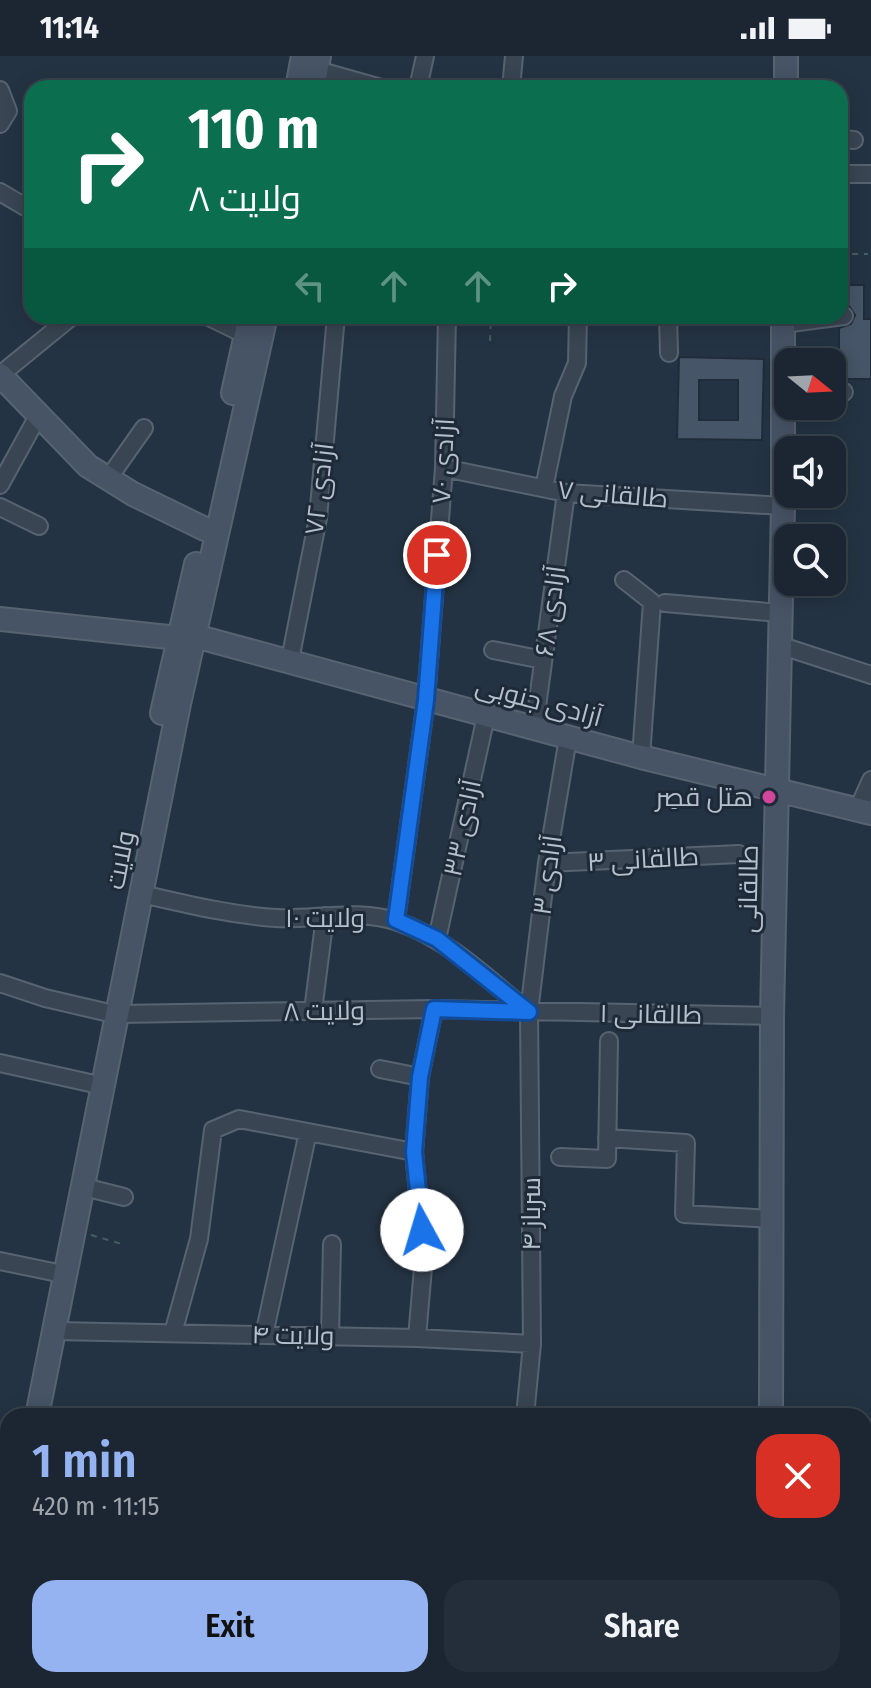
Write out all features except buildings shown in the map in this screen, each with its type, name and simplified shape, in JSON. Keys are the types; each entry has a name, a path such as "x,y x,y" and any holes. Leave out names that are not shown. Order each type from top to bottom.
{"main road":[{"path":"786,56 786,80"},
{"name":"ولایت","path":"26,1408 90,1083 112,1013 142,894 179,704 187,637 264,324"},
{"name":"طالقانی","path":"783,324 784,348"},
{"name":"ولایت","path":"39,1408 84,1187 112,1013 187,637 205,529 248,326"},
{"path":"0,375 88,466 133,494 205,529"},
{"name":"طالقانی","path":"771,1408 772,1016 783,508"},
{"name":"آزادی جنوبی","path":"0,619 187,637 290,660 534,729 864,812"}],"street":[{"path":"420,80 425,56"},
{"path":"512,80 514,56"},
{"path":"313,68 354,80"},
{"path":"0,90 8,111 0,124"},
{"path":"848,174 871,174"},
{"path":"0,192 24,206"},
{"path":"0,375 62,324"},
{"name":"آزادی ۷۲","path":"290,660 318,518 335,324"},
{"name":"آزادی ۷۰","path":"396,920 426,700 444,468 447,324"},
{"path":"544,488 563,396 577,363 578,324"},
{"path":"668,324 669,353"},
{"path":"0,485 38,416"},
{"path":"108,479 144,428"},
{"name":"طالقانی ۷","path":"444,468 566,493 774,505"},
{"name":"آزادی ۶۸","path":"534,729 566,493"},
{"path":"0,507 39,526"},
{"path":"624,580 652,602 641,757"},
{"path":"665,603 780,613"},
{"path":"779,645 871,675"},
{"path":"493,650 543,660"},
{"name":"آزادی ۳۳","path":"437,939 486,716"},
{"name":"آزادی ۳","path":"529,1012 547,863 568,738"},
{"path":"864,812 871,780"},
{"name":"طالقانی ۳","path":"547,863 739,854"},
{"name":"ولایت ۱۰","path":"142,894 209,909 263,916 396,920 437,939 529,1012"},
{"path":"313,1011 325,916"},
{"name":"ولایت ۸","path":"0,983 45,998 112,1013 434,1009 529,1012"},
{"path":"417,1338 424,1256 414,1152 420,1077 434,1009"},
{"name":"طالقانی ۱","path":"529,1012 772,1016"},
{"name":"سرباز ۴","path":"526,1408 532,1344 529,1012"},
{"path":"560,1157 607,1159 609,1041"},
{"path":"0,1063 90,1083"},
{"path":"380,1069 420,1077"},
{"path":"173,1333 199,1239 213,1130 239,1119 414,1152"},
{"path":"264,1335 308,1132"},
{"path":"607,1138 686,1143 684,1214 772,1219"},
{"path":"84,1187 124,1197"},
{"path":"330,1336 332,1244"},
{"path":"0,1261 53,1272"},
{"name":"ولایت ۴","path":"54,1331 417,1338 532,1344"}],"path":[{"path":"848,254 868,254"},
{"path":"490,341 491,324"},
{"path":"75,1231 122,1244"}],"place":[{"name":"هتل قصِر","path":"769,797"}],"route":[{"path":"422,1230 414,1152 420,1077 434,1009 529,1012 437,939 396,920 426,700 437,555"}]}
